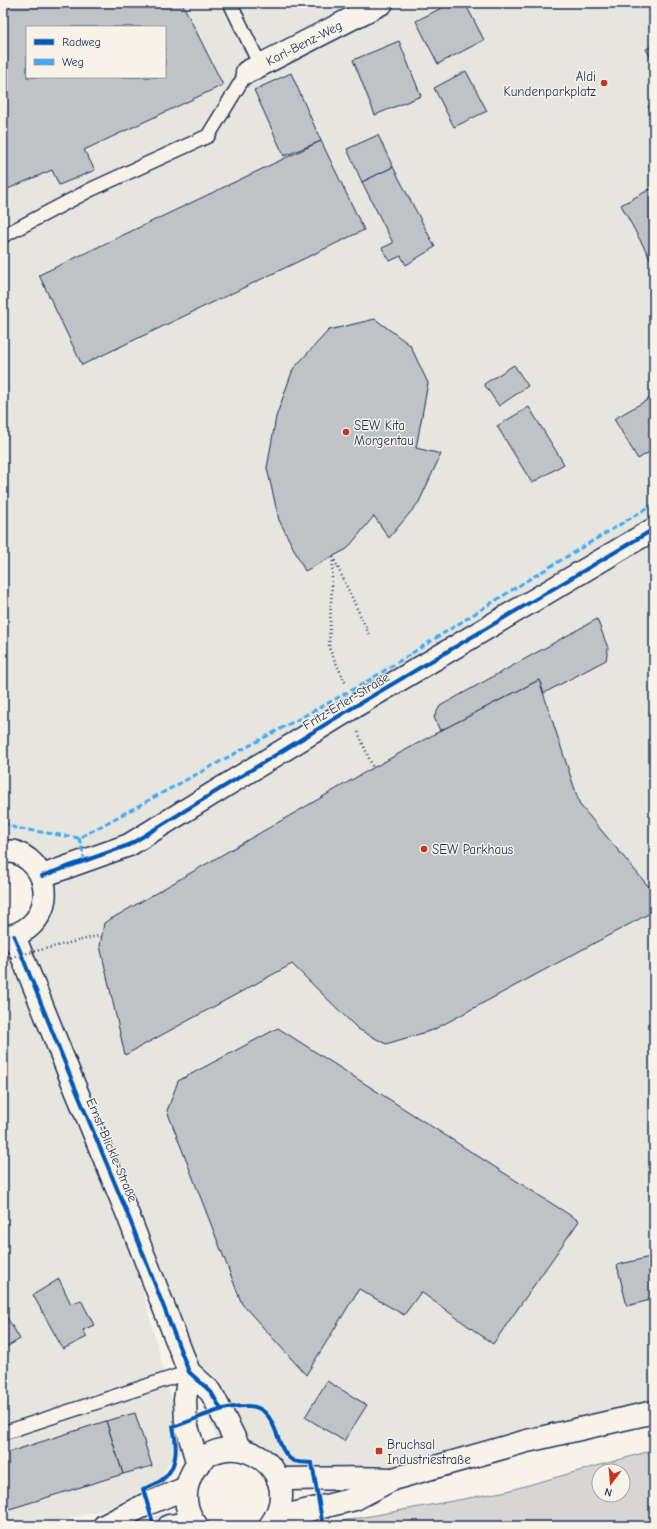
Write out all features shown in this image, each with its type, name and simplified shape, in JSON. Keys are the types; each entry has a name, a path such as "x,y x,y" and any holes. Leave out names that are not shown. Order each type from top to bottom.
{"street":[{"name":"Karl-Benz-Weg","path":"254,68 382,3"},
{"name":"Fritz-Erler-Straße","path":"42,876 129,845 357,705 654,529"},
{"name":"Ernst-Blickle-Straße","path":"3,852 15,852 31,861 42,876 45,896 41,914 30,928 9,937 69,1073 128,1215 189,1372 211,1392 240,1449"},
{"name":"Ernst-Blickle-Straße","path":"189,1372 185,1400 186,1422 198,1464"},
{"path":"273,1522 355,1499 393,1479 527,1441 654,1412"},
{"path":"169,1526 195,1524 188,1512 186,1500 186,1488 190,1475 198,1464 210,1455 224,1449 240,1449 255,1453 268,1463 278,1479 281,1490 280,1504 273,1522"},
{"path":"278,1479 352,1477 393,1479"},
{"path":"104,1526 147,1504 186,1488"}],"lane":[{"path":"3,236 92,189 208,136 254,68 230,3"},
{"path":"3,1434 189,1372"}],"path":[{"path":"370,636 333,557 329,648 365,719 355,725 373,768"},
{"path":"3,959 102,935"}],"shaded area":[{"path":"3,3 654,3 654,1412 291,1491 262,1450 216,1437 18,941 50,897 3,849"},
{"path":"3,940 15,942 116,1191 185,1450 168,1464 153,1498 36,1526 3,1526"},
{"path":"654,1450 654,1526 333,1526 332,1523 507,1491 591,1468 591,1503 631,1503 631,1463 607,1463"},
{"path":"183,1509 197,1526 113,1526"}],"building":[{"path":"3,3 182,3 223,85 84,150 95,170 59,185 52,170 3,191"},
{"path":"451,3 465,3 484,40 438,64 416,21"},
{"path":"399,41 421,96 375,115 353,60"},
{"path":"654,45 654,64 646,49"},
{"path":"466,71 487,111 454,127 434,88"},
{"path":"291,73 321,141 284,156 254,90"},
{"path":"654,103 654,118 648,106"},
{"path":"378,135 393,167 362,182 347,149"},
{"path":"321,141 364,230 82,365 39,275"},
{"path":"393,167 435,247 406,265 401,256 390,261 382,248 393,243 362,182"},
{"path":"654,187 654,259 651,260 621,205"},
{"name":"SEW Kita Morgentau","path":"375,319 410,345 428,383 416,448 441,454 419,502 389,538 374,516 347,549 305,571 279,520 267,468 276,417 293,369 329,330"},
{"path":"514,365 528,386 499,406 484,384"},
{"path":"654,396 654,449 638,459 614,419"},
{"path":"529,407 564,464 532,483 497,426"},
{"path":"597,619 608,648 606,660 544,693 539,680 440,731 434,717 440,706"},
{"name":"SEW Parkhaus","path":"539,680 580,805 654,893 654,911 433,1030 386,1044 358,1029 292,964 125,1055 100,946 104,923 362,774 440,731"},
{"path":"278,1028 579,1221 493,1344 421,1292 404,1315 359,1289 306,1375 242,1304 167,1111 178,1081"},
{"path":"654,1256 654,1299 627,1306 617,1265"},
{"path":"59,1279 71,1304 81,1300 94,1325 83,1330 87,1337 63,1349 33,1295"},
{"path":"3,1311 20,1339 3,1349"},
{"path":"327,1381 367,1405 344,1441 305,1417"},
{"path":"135,1413 152,1466 123,1474 106,1421"},
{"path":"106,1421 123,1474 3,1511 3,1454"}],"marked path":[{"path":"3,822 15,828 79,838 363,684 528,580 654,504"},
{"path":"79,838 85,862"}],"cycle path":[{"path":"42,876 129,845 357,705 654,529"},
{"path":"14,936 128,1215 189,1372 211,1392 221,1409"},
{"path":"154,1526 143,1489 162,1480 173,1466 176,1448 173,1427 227,1408 246,1406 257,1408 265,1413 271,1421 287,1456 296,1462 312,1463 323,1526"}],"place":[{"name":"Aldi Kundenparkplatz","path":"604,83"},
{"name":"SEW Kita Morgentau","path":"346,432"},
{"name":"SEW Parkhaus","path":"424,849"},
{"name":"Bruchsal Industriestraße","path":"379,1451"}]}
